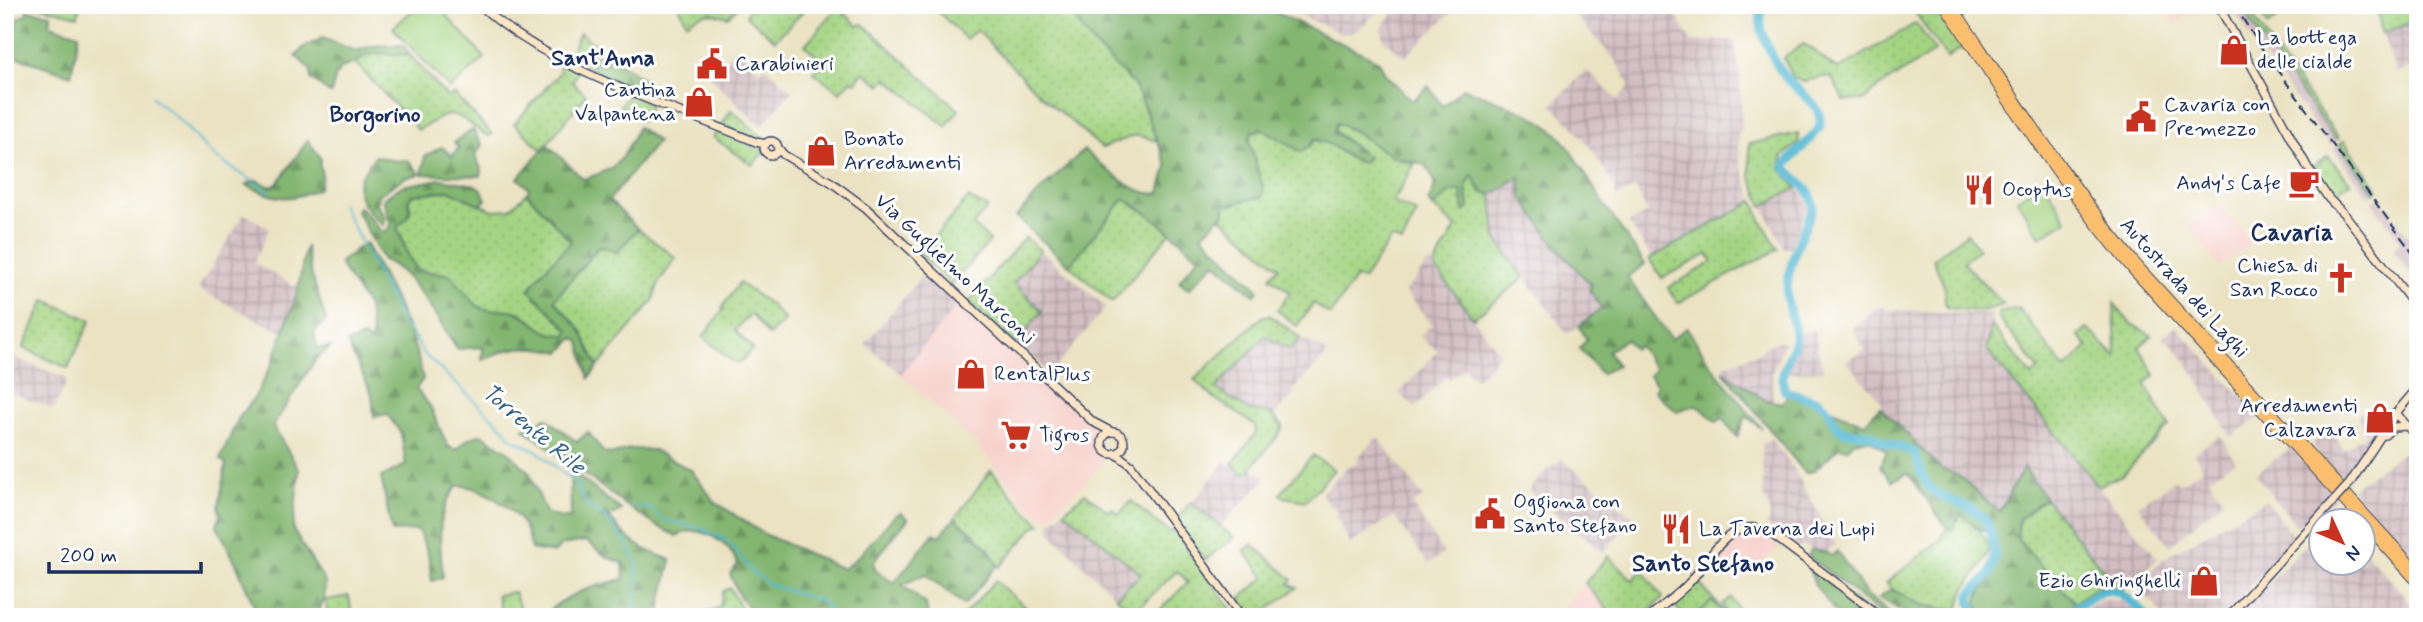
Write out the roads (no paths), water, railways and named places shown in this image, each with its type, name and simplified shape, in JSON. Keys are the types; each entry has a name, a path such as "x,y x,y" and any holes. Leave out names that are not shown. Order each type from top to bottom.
{"highway":[{"name":"Autostrada dei Laghi","path":"1944,5 2055,171 2097,228 2347,506"},
{"name":"Autostrada dei Laghi","path":"1952,5 2060,167 2102,223 2138,266 2418,570"},
{"name":"Autostrada dei Laghi","path":"2378,539 2418,583"}],"street":[{"name":"Via Guglielmo Marconi","path":"480,5 511,32 594,76 756,142 765,147 769,155 779,152 831,182 866,208 1093,422 1103,438"},
{"path":"2218,5 2308,168 2418,310"},
{"path":"2228,617 2350,483 2396,413 2418,387"},
{"path":"2396,413 2418,439"},
{"name":"Via Guglielmo Marconi","path":"1093,422 1112,432"},
{"path":"2375,446 2393,427 2407,426"},
{"path":"1131,465 1115,453 1104,449 1103,438 1112,432 1122,436 1131,465 1242,617"},
{"path":"1115,453 1124,445"},
{"path":"1649,617 1688,584 1713,551 1738,530 1749,526 1770,533 1882,617"}],"waterway":[{"path":"1759,5 1762,32 1771,54 1787,79 1814,105 1820,118 1818,129 1785,166 1807,190 1813,208 1796,251 1787,285 1787,301 1795,335 1784,370 1785,391 1818,401 1826,408 1839,429 1871,434 1881,441 1914,452 1929,487 1944,498 1979,514 1990,530 1994,545 1990,573 1971,597 1973,609 1980,617"},
{"name":"Torrente Rile","path":"152,97 215,157 270,192"},
{"name":"Torrente Rile","path":"341,203 404,325 423,353 506,430 511,438 537,451 577,485 587,506 603,516 624,539 637,564 636,617"},
{"path":"631,509 651,509 664,520 700,528 725,540 752,572 770,585 821,601 836,617"},
{"path":"2060,617 2104,591 2122,594 2147,617"},
{"path":"1963,617 1973,608"},
{"name":"Torrente Rile","path":"586,617 592,614 602,617"}],"railway":[{"path":"2234,5 2266,55 2418,260"}],"place":[{"name":"La bottega delle cialde","path":"2234,50"},
{"name":"Carabinieri","path":"712,64"},
{"name":"Cantina Valpantena","path":"699,102"},
{"name":"Cavaria con Premezzo","path":"2141,117"},
{"name":"Bonato Arredamenti","path":"821,151"},
{"name":"Andy's Cafe","path":"2304,183"},
{"name":"Ocoptus","path":"1979,190"},
{"name":"Chiesa di San Rocco","path":"2341,278"},
{"name":"RentalPlus","path":"971,374"},
{"name":"Arredamenti Calzavara","path":"2380,418"},
{"name":"Tigros","path":"1016,435"},
{"name":"Oggiona con Santo Stefano","path":"1490,514"},
{"name":"La Taverna dei Lupi","path":"1676,529"},
{"name":"Ezio Ghiringhelli","path":"2204,581"}],"district":[{"name":"Sant'Anna","path":"603,59"},
{"name":"Borgorino","path":"375,116"},
{"name":"Cavaria","path":"2292,233"},
{"name":"Santo Stefano","path":"1703,564"}]}
